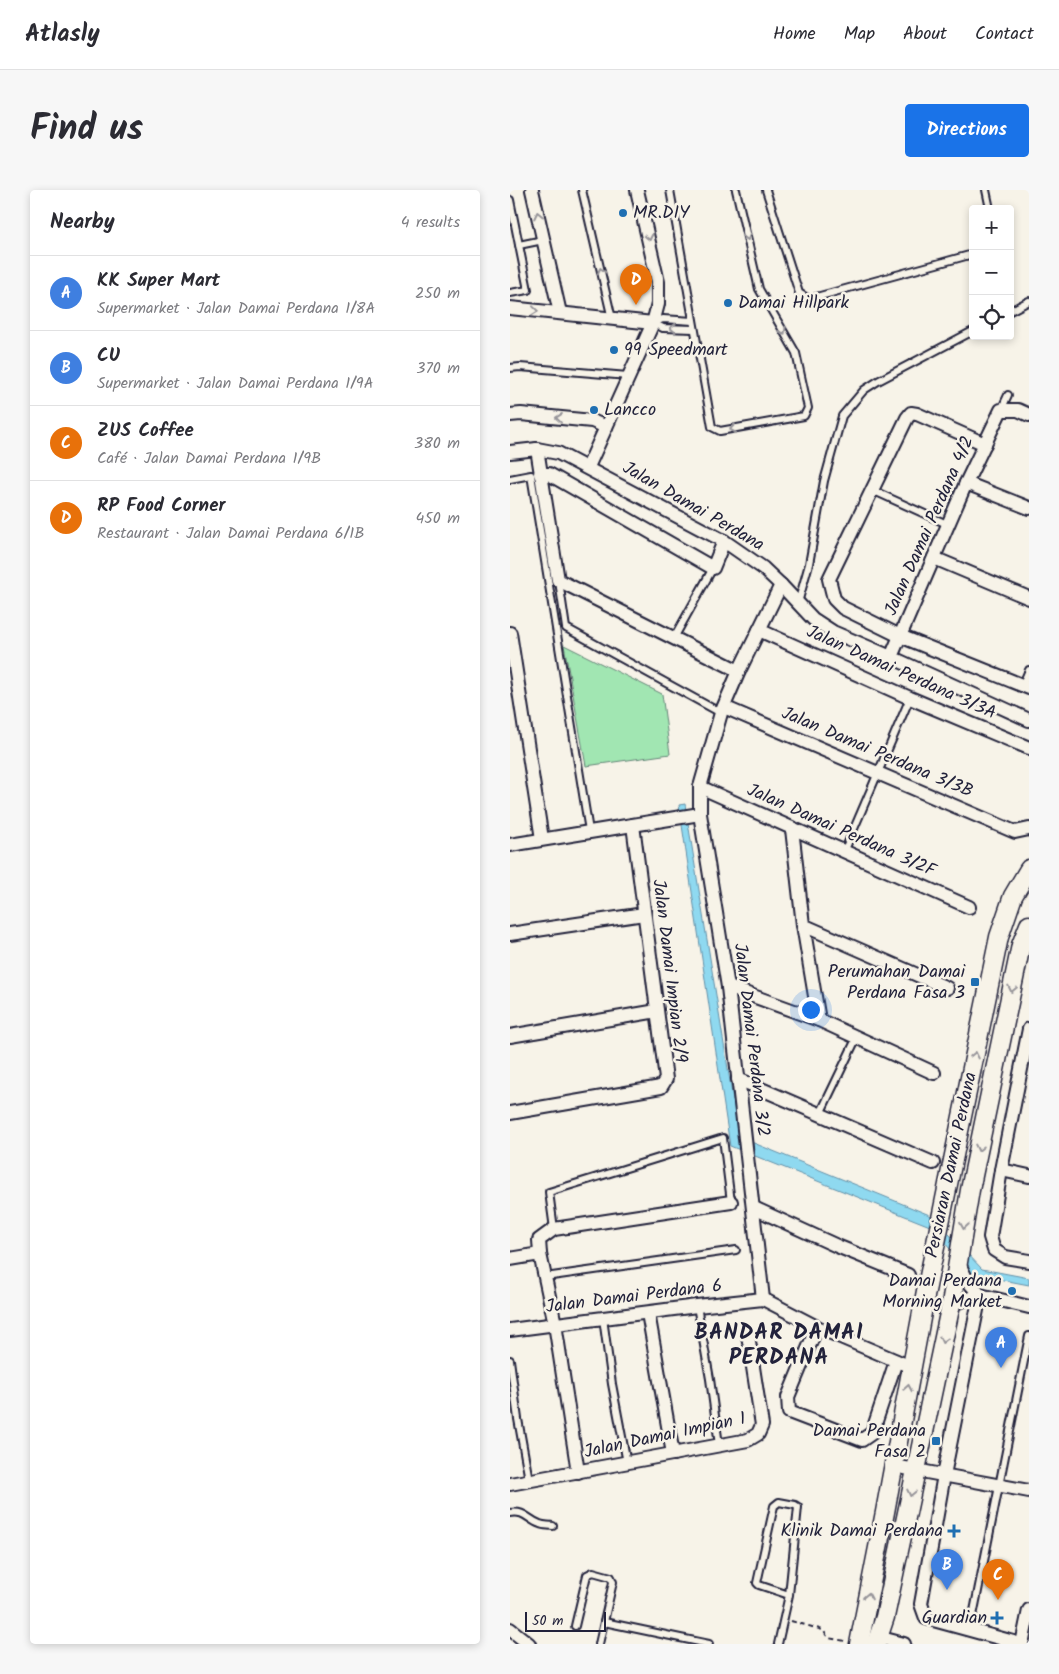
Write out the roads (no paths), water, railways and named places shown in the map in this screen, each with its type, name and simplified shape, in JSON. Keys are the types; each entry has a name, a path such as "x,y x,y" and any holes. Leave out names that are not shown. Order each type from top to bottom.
{"main road":[{"name":"Persiaran Damai Perdana","path":"859,1644 894,1466 904,1364 928,1282 999,937 1013,896 1029,869"},
{"name":"Persiaran Damai Perdana","path":"882,1642 885,1618 951,1304 970,1190 1021,945 1029,925"}],"street":[{"path":"532,190 560,313"},
{"path":"588,467 653,323 658,304 658,282 638,190"},
{"path":"510,308 653,323"},
{"path":"1001,410 1018,410 1029,415"},
{"name":"Jalan Damai Perdana 4/2","path":"891,656 966,483 1001,410"},
{"path":"985,444 911,413 829,579 834,600 843,608 900,636 1026,687"},
{"path":"510,415 521,414 592,421 606,427"},
{"path":"537,449 558,580 739,671"},
{"name":"Jalan Damai Perdana","path":"510,452 537,449 558,453 588,467 724,541 763,568 782,585 814,620 828,630 891,656 1029,720"},
{"path":"540,474 549,474 713,568 724,541"},
{"path":"966,483 1029,508"},
{"path":"934,558 1029,598"},
{"name":"Jalan Damai Perdana 3/2","path":"763,1299 728,987 688,815 700,787 723,710 739,671 782,585"},
{"name":"Jalan Damai Perdana 3/3A","path":"759,630 910,698 1029,748"},
{"path":"510,634 542,839"},
{"name":"Jalan Damai Perdana 3/3B","path":"723,710 878,773 1015,832 1029,829"},
{"name":"Jalan Damai Perdana 3/2F","path":"700,787 969,907"},
{"path":"510,845 688,815"},
{"name":"Jalan Damai Impian 2/9","path":"510,1113 661,1087 666,1078 633,825"},
{"path":"792,829 803,925 819,1020"},
{"path":"510,934 644,914"},
{"path":"803,925 947,988"},
{"path":"728,987 819,1020 934,1073"},
{"path":"510,1036 657,1011"},
{"path":"1029,1029 1001,1170 990,1237 994,1250 1005,1257 1029,1262"},
{"path":"738,1079 933,1163"},
{"path":"1001,1170 1029,1176"},
{"path":"578,1472 555,1324 540,1254 539,1240 554,1229 731,1202"},
{"path":"754,1208 837,1246 908,1275"},
{"path":"510,1259 540,1254"},
{"path":"958,1262 967,1280 980,1295"},
{"path":"980,1295 944,1475 921,1604 926,1618 1022,1644 1029,1610"},
{"path":"951,1304 980,1295 1029,1307"},
{"path":"763,1299 817,1327 904,1364 872,1433 862,1440 789,1412 788,1397 817,1327"},
{"name":"Jalan Damai Perdana 6","path":"510,1330 763,1299"},
{"path":"648,1313 673,1454"},
{"name":"Jalan Damai Impian 1","path":"510,1484 748,1440 758,1434 762,1425 748,1335"},
{"path":"894,1466 1029,1491"},
{"path":"510,1629 529,1644"},
{"path":"882,1642 904,1644"}],"lane":[{"path":"582,190 612,319"},
{"path":"670,190 712,427 720,431 804,416 808,408 796,353 759,289 736,190"},
{"path":"766,190 799,293 809,299 969,255"},
{"path":"986,190 989,205"},
{"path":"510,200 528,290 510,293"},
{"path":"519,245 543,240"},
{"path":"1014,309 1029,301"},
{"path":"653,323 663,319 693,321"},
{"path":"653,323 663,328 694,329"},
{"path":"798,603 809,564 824,481 842,416 864,390 969,333"},
{"path":"510,368 520,367 628,376"},
{"path":"1001,410 1008,395"},
{"path":"510,479 531,475 588,831"},
{"path":"872,490 949,525"},
{"path":"674,638 713,568"},
{"path":"558,580 566,628 723,710"},
{"path":"1026,687 1029,670"},
{"path":"844,852 910,698"},
{"path":"820,1114 857,1037"},
{"path":"554,1229 549,1192 723,1138 731,1202"},
{"path":"545,1277 736,1250"},
{"path":"698,1306 719,1445"},
{"path":"603,1318 612,1384 627,1463"},
{"path":"970,1631 1029,1336"},
{"path":"510,1360 518,1419 530,1480"},
{"path":"778,1644 789,1594 798,1507 778,1502 774,1506 757,1583 789,1594"},
{"path":"510,1513 526,1514 540,1524 553,1526"},
{"path":"576,1626 587,1575 593,1572 612,1578 613,1582 599,1644"},
{"path":"604,1622 709,1644"}],"water":[{"path":"685,804 739,1137 932,1216 982,1269 1029,1278 1029,1285 972,1274 930,1226 730,1146 679,805"}],"place":[{"name":"MR.DIY","path":"623,213"},
{"name":"Damai Hillpark","path":"728,303"},
{"name":"RP Food Corner","path":"636,305"},
{"name":"99 Speedmart","path":"614,350"},
{"name":"Lancco","path":"594,410"},
{"name":"Perumahan Damai Perdana Fasa 3","path":"975,982"},
{"name":"Damai Perdana Morning Market","path":"1012,1291"},
{"name":"KK Super Mart","path":"1001,1368"},
{"name":"Damai Perdana Fasa 2","path":"936,1441"},
{"name":"Klinik Damai Perdana","path":"954,1531"},
{"name":"CU","path":"947,1590"},
{"name":"ZUS Coffee","path":"998,1600"},
{"name":"Guardian","path":"997,1618"}],"district":[{"name":"BANDAR DAMAI PERDANA","path":"779,1346"}]}
